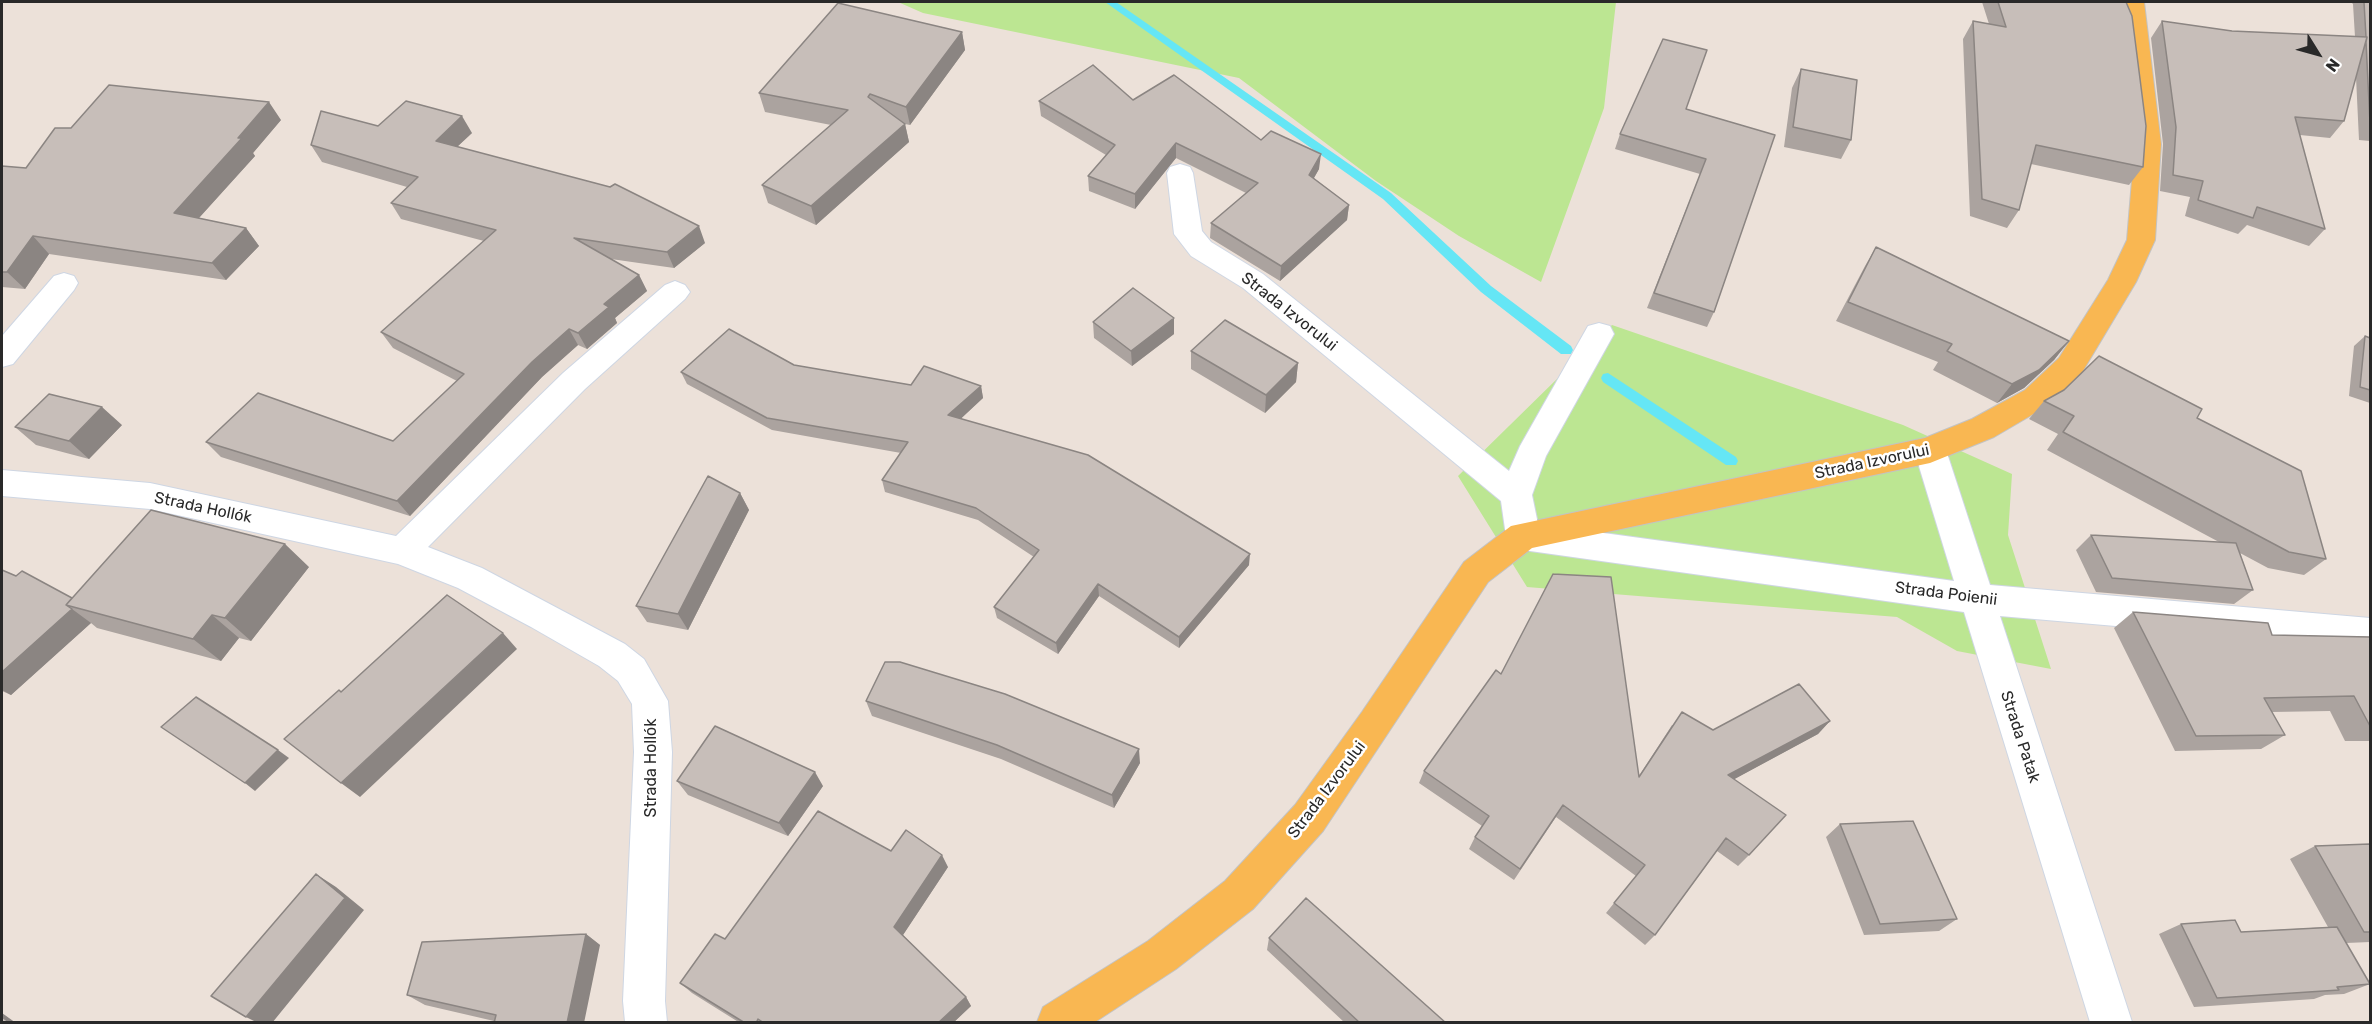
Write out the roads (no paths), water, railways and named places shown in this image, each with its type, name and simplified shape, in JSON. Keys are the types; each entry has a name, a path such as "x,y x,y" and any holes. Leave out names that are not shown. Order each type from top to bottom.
{"main road":[{"name":"Strada Izvorului","path":"1058,1023 1162,955 1239,895 1309,818 1375,724 1476,572 1523,536 1930,450 1983,428 2036,398 2070,366 2100,320 2141,240 2148,144 2132,2"}],"street":[{"name":"Strada Izvorului","path":"1180,173 1188,234 1201,249 1253,281 1516,495"},
{"path":"2,356 64,283"},
{"path":"402,551 574,381 675,292"},
{"path":"1523,536 1516,495 1531,455 1599,334"},
{"name":"Strada Patak","path":"1930,450 1975,599 2111,1023"},
{"name":"Strada Hollók","path":"2,483 150,496 402,551 470,578 612,655 632,669 651,701 653,753 644,1001 646,1023"},
{"name":"Strada Poienii","path":"1523,536 1975,599 2370,633"}],"waterway":[{"path":"1110,2 1387,196 1486,289 1566,350"},
{"path":"1608,378 1731,461"}]}
